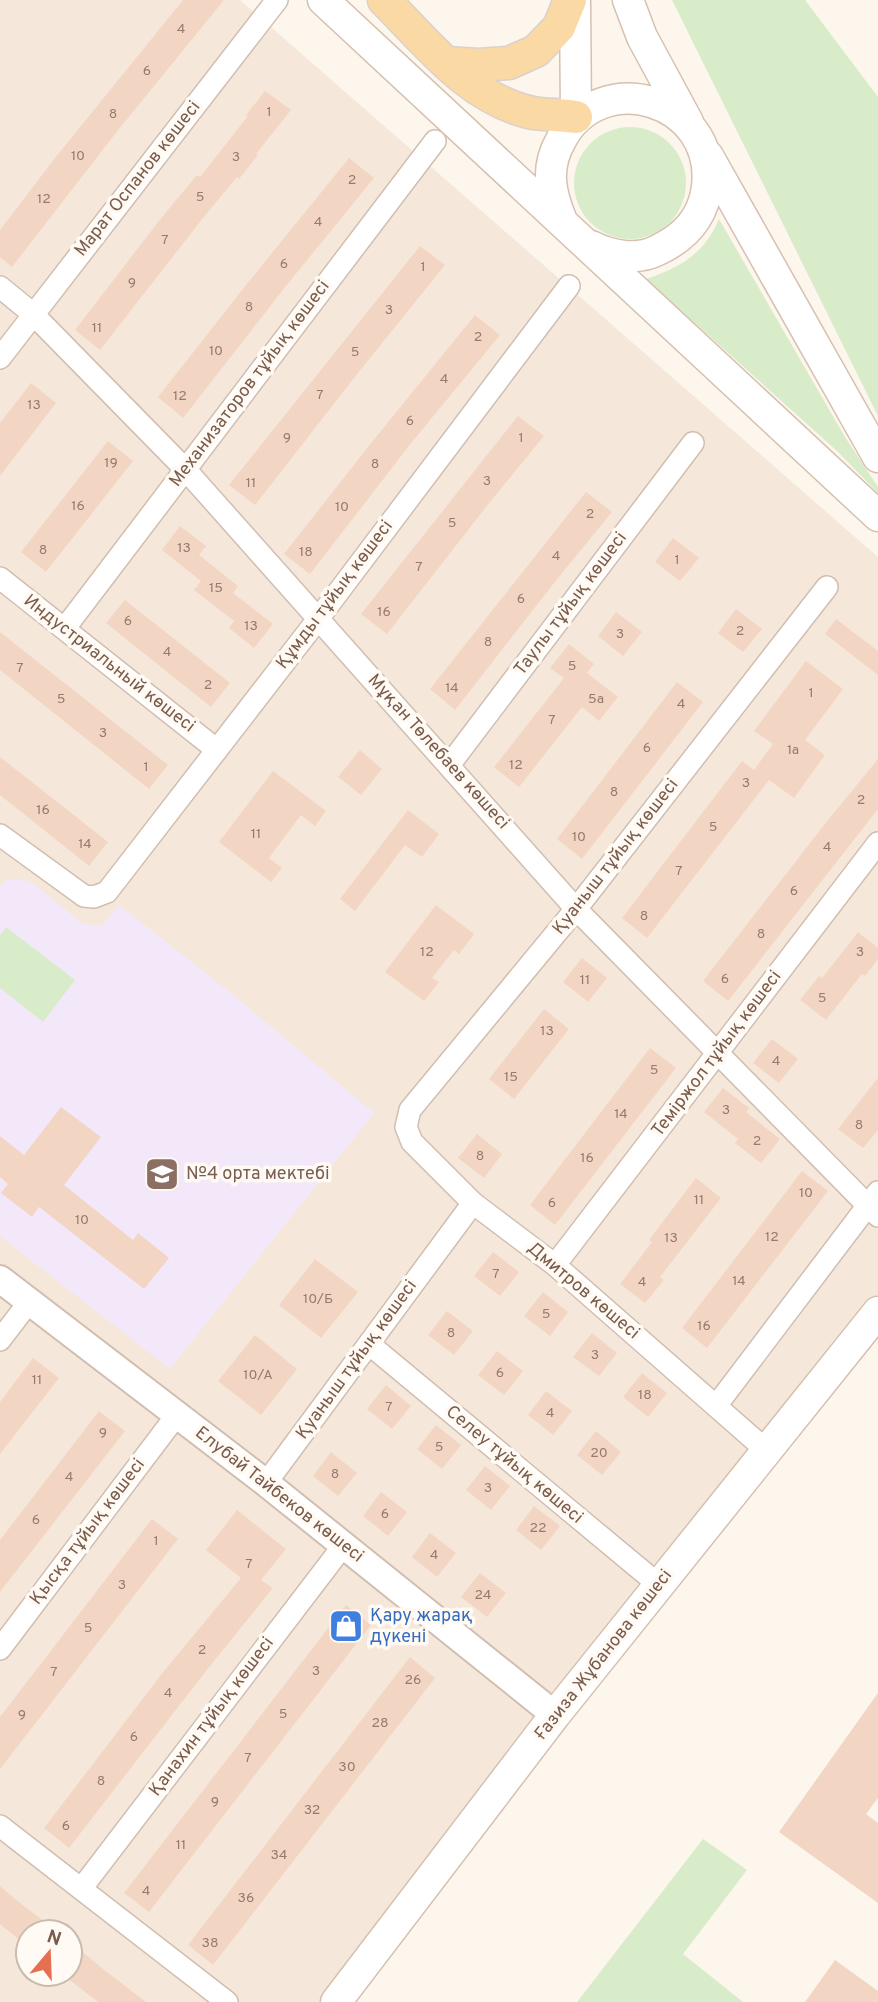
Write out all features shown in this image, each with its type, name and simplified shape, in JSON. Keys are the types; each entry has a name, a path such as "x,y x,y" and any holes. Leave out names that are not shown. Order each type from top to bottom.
{"main road":[{"path":"323,0 878,516"},
{"path":"384,0 467,82 495,99 532,113 576,117"},
{"path":"573,0 576,117"},
{"path":"446,63 509,63 536,51 559,27 573,0"},
{"path":"628,0 642,37 695,134 878,457"},
{"path":"639,99 665,107 695,134 708,173 705,200 693,224 676,242 653,253 629,256 604,252 573,232 554,201 550,176 554,151 576,117 611,100 639,99"},
{"name":"Ғазиза Жұбанова көшесі","path":"335,2002 555,1715 878,1312"}],"street":[{"name":"Марат Оспанов көшесі","path":"0,358 277,0"},
{"name":"Механизаторов тұйық көшесі","path":"65,628 435,141"},
{"name":"Құмды тұйық көшесі","path":"0,835 84,896 94,897 107,892 318,619 569,286"},
{"name":"Мұқан Төлебаев көшесі","path":"0,287 33,314 185,469 450,764 576,909 718,1054 875,1204"},
{"name":"Таулы тұйық көшесі","path":"450,764 693,443"},
{"name":"Индустриальный көшесі","path":"0,578 217,750"},
{"name":"Қуаныш тұйық көшесі","path":"406,1127 410,1110 576,909 827,587"},
{"name":"Теміржол тұйық көшесі","path":"555,1265 878,843"},
{"name":"Дмитров көшесі","path":"406,1127 412,1142 473,1203 555,1265 766,1450"},
{"name":"Қуаныш тұйық көшесі","path":"266,1483 473,1203"},
{"path":"716,1406 875,1204"},
{"name":"Елубай Тайбеков көшесі","path":"0,1279 266,1483 555,1715"},
{"path":"0,1340 29,1301"},
{"name":"Селеу тұйық көшесі","path":"369,1344 659,1585"},
{"name":"Қысқа тұйық көшесі","path":"0,1649 176,1416"},
{"name":"Қанахин тұйық көшесі","path":"81,1889 344,1546"},
{"path":"0,1826 227,2002"}],"shaded area":[{"path":"0,0 240,0 878,557 878,1312 336,2002 0,2002"},
{"name":"№4 орта мектебі","path":"6,879 30,881 83,924 103,925 119,905 231,993 374,1113 170,1369 0,1236 0,887"}],"green space":[{"path":"672,0 805,0 878,97 878,416"},
{"path":"630,127 651,132 669,144 681,162 686,183 681,204 669,222 651,234 630,239 609,234 591,222 579,204 574,183 579,162 591,144 609,132"},
{"path":"719,219 845,437 878,487 878,493 838,452 646,279 690,258 706,241"},
{"path":"6,927 75,980 43,1022 0,988 0,935"},
{"path":"703,1839 747,1870 683,1954 743,2002 577,2002"}],"building":[{"path":"183,0 224,0 12,267 0,257 0,230"},
{"path":"265,91 291,110 239,179 237,177 203,218 100,350 75,330 162,217 197,175 200,177"},
{"path":"349,158 374,178 183,418 158,397"},
{"path":"420,246 445,265 255,505 229,485"},
{"path":"475,315 500,335 412,442 310,574 284,554"},
{"path":"31,383 56,403 0,476 0,423"},
{"path":"518,416 544,436 387,634 361,614"},
{"path":"108,441 133,461 46,572 21,552"},
{"path":"586,492 612,512 455,710 430,689"},
{"path":"180,526 206,546 199,555 238,586 233,593 273,624 254,648 229,628 234,621 194,590 201,581 162,550"},
{"path":"673,538 699,558 680,581 655,562"},
{"path":"125,600 230,683 211,707 106,623"},
{"path":"736,609 762,629 743,652 718,633"},
{"path":"616,612 642,632 623,656 598,636"},
{"path":"836,619 878,651 878,675 825,634"},
{"path":"0,632 168,765 149,789 0,670"},
{"path":"569,644 594,664 587,673 618,697 599,721 582,707 519,787 494,767 564,678 550,668"},
{"path":"806,661 843,689 805,740 825,755 794,798 769,780 647,938 622,918 742,761 754,770 773,744 754,731"},
{"path":"677,682 703,702 582,859 557,839"},
{"path":"360,750 382,769 361,795 338,777"},
{"path":"0,757 108,842 89,866 0,795"},
{"path":"878,759 878,809 728,1001 703,981"},
{"path":"273,771 326,811 315,826 301,815 269,858 282,868 271,882 219,842"},
{"path":"408,810 439,834 422,857 405,845 355,911 340,899"},
{"path":"436,905 474,934 459,954 454,950 432,978 439,982 424,1001 385,972"},
{"path":"858,932 878,948 878,959 865,976 862,974 826,1020 800,1000 819,976 822,978"},
{"path":"582,958 607,978 588,1002 563,982"},
{"path":"544,1009 569,1029 514,1099 489,1079"},
{"path":"772,1039 798,1059 779,1083 753,1063"},
{"path":"650,1048 676,1068 555,1225 530,1205"},
{"path":"878,1078 878,1130 863,1148 838,1129"},
{"path":"723,1088 749,1108 746,1112 780,1139 761,1163 735,1143 738,1139 704,1112"},
{"path":"61,1107 101,1137 64,1185 133,1240 138,1233 169,1258 144,1289 39,1207 32,1217 1,1193 8,1184 0,1177 0,1136 24,1155"},
{"path":"477,1134 502,1154 484,1178 458,1158"},
{"path":"802,1171 828,1191 707,1348 682,1328"},
{"path":"696,1178 721,1198 660,1277 664,1280 645,1303 620,1284"},
{"path":"493,1252 519,1272 500,1296 474,1276"},
{"path":"315,1259 358,1292 321,1338 279,1305"},
{"path":"543,1292 568,1312 550,1336 524,1316"},
{"path":"447,1311 473,1331 454,1355 428,1335"},
{"path":"592,1333 617,1353 599,1376 573,1357"},
{"path":"255,1335 297,1369 261,1415 218,1381"},
{"path":"497,1351 523,1371 504,1395 478,1375"},
{"path":"33,1358 59,1378 0,1454 0,1402"},
{"path":"642,1373 667,1393 648,1417 623,1397"},
{"path":"386,1385 411,1406 392,1429 367,1409"},
{"path":"546,1391 572,1411 553,1435 528,1415"},
{"path":"99,1411 125,1431 0,1592 0,1540"},
{"path":"436,1425 461,1445 442,1469 417,1449"},
{"path":"596,1431 621,1452 602,1475 577,1455"},
{"path":"331,1452 357,1473 338,1496 313,1476"},
{"path":"485,1466 510,1486 491,1510 466,1490"},
{"path":"381,1492 407,1512 388,1536 363,1516"},
{"path":"534,1506 560,1526 541,1550 516,1530"},
{"path":"237,1510 286,1549 261,1580 273,1588 69,1848 44,1828 164,1671 241,1578 206,1550"},
{"path":"152,1519 178,1539 0,1769 0,1717"},
{"path":"430,1533 456,1553 437,1577 412,1557"},
{"path":"480,1573 506,1593 487,1617 461,1597"},
{"path":"346,1605 371,1625 149,1912 124,1893"},
{"path":"410,1657 435,1678 213,1965 188,1945"},
{"path":"878,1693 878,1798 866,1814 878,1823 878,1903 779,1832"},
{"path":"0,1886 40,1918 14,1918 14,1936 0,1924"},
{"path":"84,1953 146,2002 98,2002 80,1988 84,1988"},
{"path":"835,1960 878,1991 878,2002 805,2002"}],"place":[{"name":"№4 орта мектебі","path":"162,1174"},
{"name":"Қару жарақ дүкені","path":"346,1626"}]}
